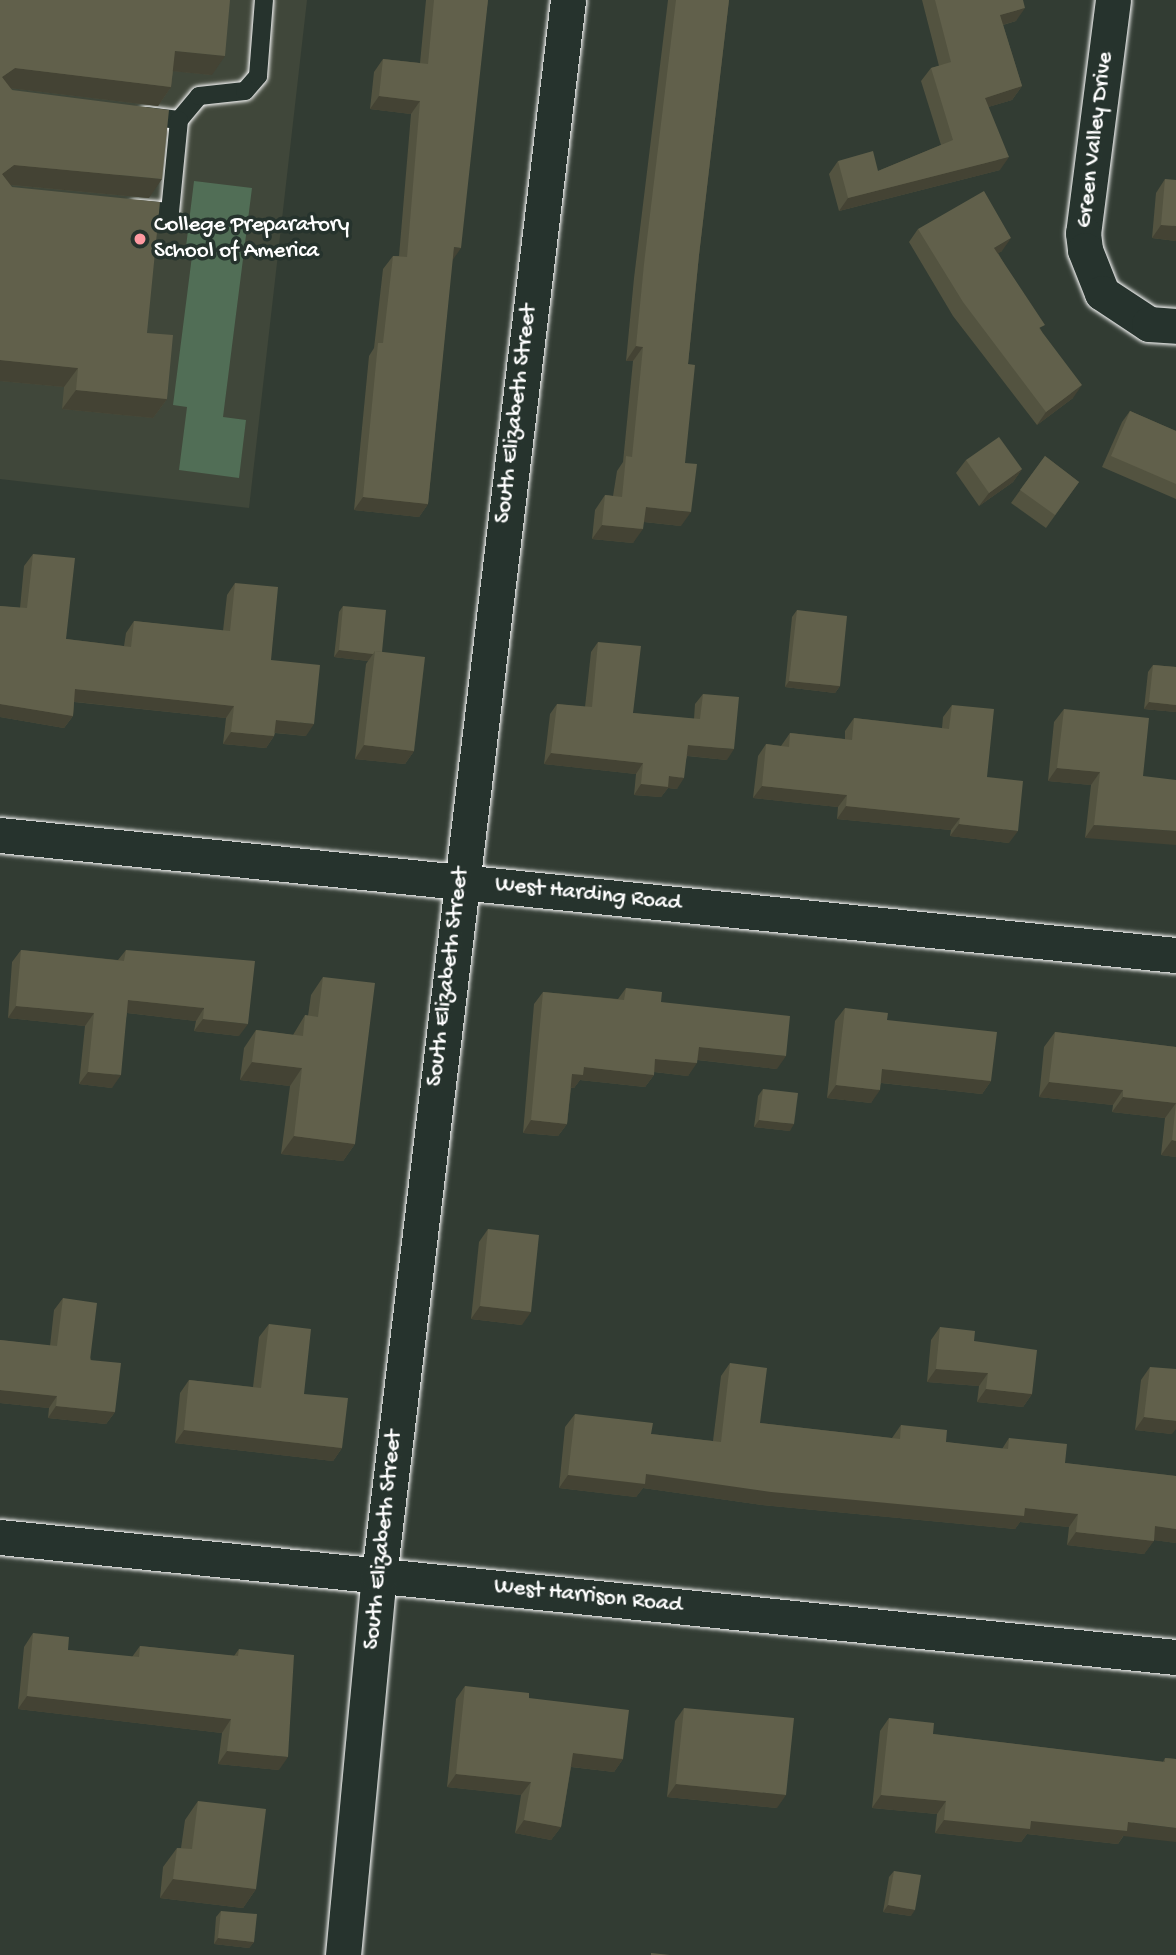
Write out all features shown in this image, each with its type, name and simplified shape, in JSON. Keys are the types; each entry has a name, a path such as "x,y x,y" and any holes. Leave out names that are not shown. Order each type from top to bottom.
{"street":[{"name":"South Elizabeth Street","path":"343,1955 379,1576 459,882 568,0"},
{"name":"Green Valley Drive","path":"1113,0 1083,233 1102,293 1133,316 1149,324 1176,326"},
{"name":"West Harding Road","path":"0,835 1176,955"},
{"name":"West Harrison Road","path":"0,1537 1176,1657"}],"lane":[{"path":"117,207 170,212 179,120 200,96 245,91 258,76 264,0"},
{"path":"124,114 179,120"}],"shaded area":[{"name":"College Preparatory School of America","path":"0,0 307,0 249,508 0,479"}],"green space":[{"path":"194,181 252,188 223,417 246,420 239,478 179,470 187,407 173,405 192,256 185,255"}],"building":[{"path":"0,0 230,0 225,56 175,51 171,87 15,68 2,77 12,90 169,110 162,179 14,165 2,174 12,187 160,202 147,333 173,335 167,399 76,390 78,368 0,360"},
{"path":"434,0 488,0 461,248 454,247 428,504 363,497 378,343 383,343 393,256 407,257 420,101 379,96 383,59 428,64"},
{"path":"676,0 729,0 688,364 695,365 685,463 697,464 691,512 646,507 643,529 602,525 605,495 622,497 626,456 632,457 643,347 636,346"},
{"path":"935,0 1023,0 1025,8 1000,15 1022,86 985,98 1009,157 848,198 838,161 873,151 878,171 953,140 931,68 951,62"},
{"path":"1165,179 1176,180 1176,226 1161,225"},
{"path":"984,191 1011,238 994,248 1045,325 1039,328 1082,385 1046,412 963,302 918,229"},
{"path":"1130,411 1176,431 1176,484 1111,456"},
{"path":"999,437 1022,469 989,493 966,460"},
{"path":"1045,456 1079,482 1055,515 1020,490"},
{"path":"33,554 75,558 66,639 131,647 134,621 230,631 235,583 278,587 271,660 320,665 314,724 276,720 274,736 231,732 234,706 75,689 73,716 0,704 0,606 27,608"},
{"path":"343,606 386,610 382,652 375,651 373,654 339,650"},
{"path":"797,610 847,616 840,686 789,681"},
{"path":"598,642 641,646 633,713 700,719 703,694 739,697 734,749 688,745 684,778 669,776 668,787 641,784 643,763 551,753 557,704 592,707"},
{"path":"375,651 425,657 414,751 364,745"},
{"path":"1153,665 1176,667 1176,705 1149,702"},
{"path":"952,705 994,709 987,777 1023,781 1018,831 959,824 960,818 846,806 847,795 762,786 766,744 789,747 790,733 852,740 854,718 949,729"},
{"path":"1064,709 1149,718 1143,776 1176,780 1176,831 1094,825 1100,772 1057,768"},
{"path":"21,950 124,961 126,950 255,961 248,1024 203,1019 204,1008 128,1000 121,1075 88,1072 94,1013 16,1006"},
{"path":"323,977 375,983 355,1144 294,1136 302,1068 252,1062 256,1030 303,1036 305,1015 318,1017"},
{"path":"626,988 662,992 661,1002 790,1016 786,1056 699,1047 697,1063 655,1059 654,1075 584,1067 583,1075 572,1074 567,1124 531,1120 543,992 624,1000"},
{"path":"845,1008 888,1013 887,1020 997,1032 991,1081 882,1069 880,1090 836,1085"},
{"path":"1055,1032 1176,1047 1176,1103 1123,1097 1123,1090 1049,1082"},
{"path":"763,1089 798,1093 794,1124 759,1120"},
{"path":"1176,1103 1176,1141 1172,1140"},
{"path":"488,1229 539,1235 531,1312 480,1306"},
{"path":"63,1298 97,1303 90,1360 121,1363 115,1412 56,1406 57,1396 0,1390 0,1340 57,1346"},
{"path":"269,1324 311,1329 304,1394 348,1398 342,1448 184,1430 189,1380 261,1388"},
{"path":"940,1327 975,1331 974,1341 1037,1350 1032,1394 986,1389 988,1373 936,1369"},
{"path":"730,1363 767,1368 760,1423 900,1439 901,1425 947,1430 946,1442 1008,1449 1009,1438 1067,1444 1065,1463 1176,1476 1176,1529 1155,1526 1154,1541 1076,1532 1078,1514 1025,1508 1024,1516 771,1492 646,1474 645,1484 568,1475 575,1414 653,1423 651,1434 721,1442"},
{"path":"1150,1367 1176,1369 1176,1421 1144,1417"},
{"path":"33,1633 69,1637 68,1650 139,1657 140,1646 238,1656 239,1649 294,1655 288,1757 227,1751 231,1719 27,1696"},
{"path":"465,1686 529,1693 529,1698 629,1710 623,1759 573,1753 561,1827 524,1820 531,1782 456,1774"},
{"path":"684,1708 794,1718 786,1795 676,1784"},
{"path":"889,1718 934,1723 933,1734 1165,1762 1165,1758 1176,1759 1176,1828 1128,1822 1127,1831 1031,1821 1030,1829 944,1820 946,1801 881,1795"},
{"path":"198,1801 266,1809 256,1889 173,1879 177,1848 192,1849"},
{"path":"894,1871 921,1875 915,1910 888,1905"},
{"path":"221,1911 257,1914 254,1942 218,1938"}],"place":[{"name":"College Preparatory School of America","path":"140,239"}]}
